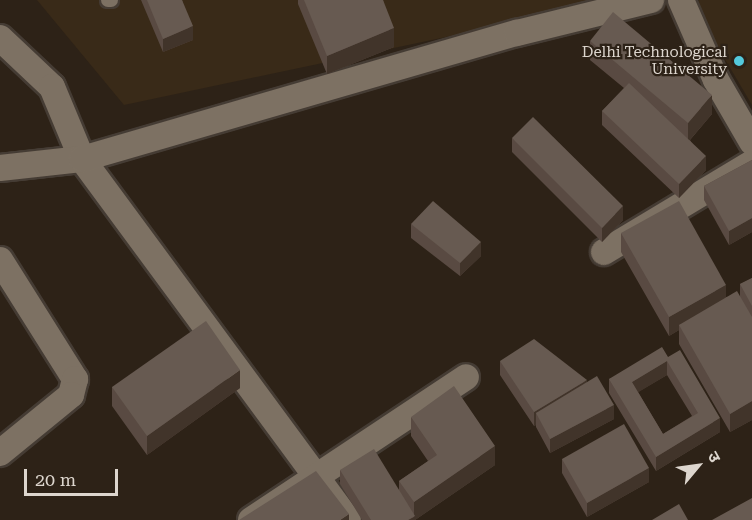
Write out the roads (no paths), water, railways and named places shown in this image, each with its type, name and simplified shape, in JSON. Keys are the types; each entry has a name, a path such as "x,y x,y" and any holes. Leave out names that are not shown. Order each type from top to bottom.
{"street":[{"path":"0,168 82,159 517,33 651,0"},
{"path":"681,0 716,80 752,142"},
{"path":"0,38 52,87 82,159 348,520"},
{"path":"604,252 752,163"},
{"path":"0,260 75,380 71,394 0,453"},
{"path":"251,520 315,475 466,377"}],"place":[{"name":"Delhi Technological University","path":"739,61"}]}
